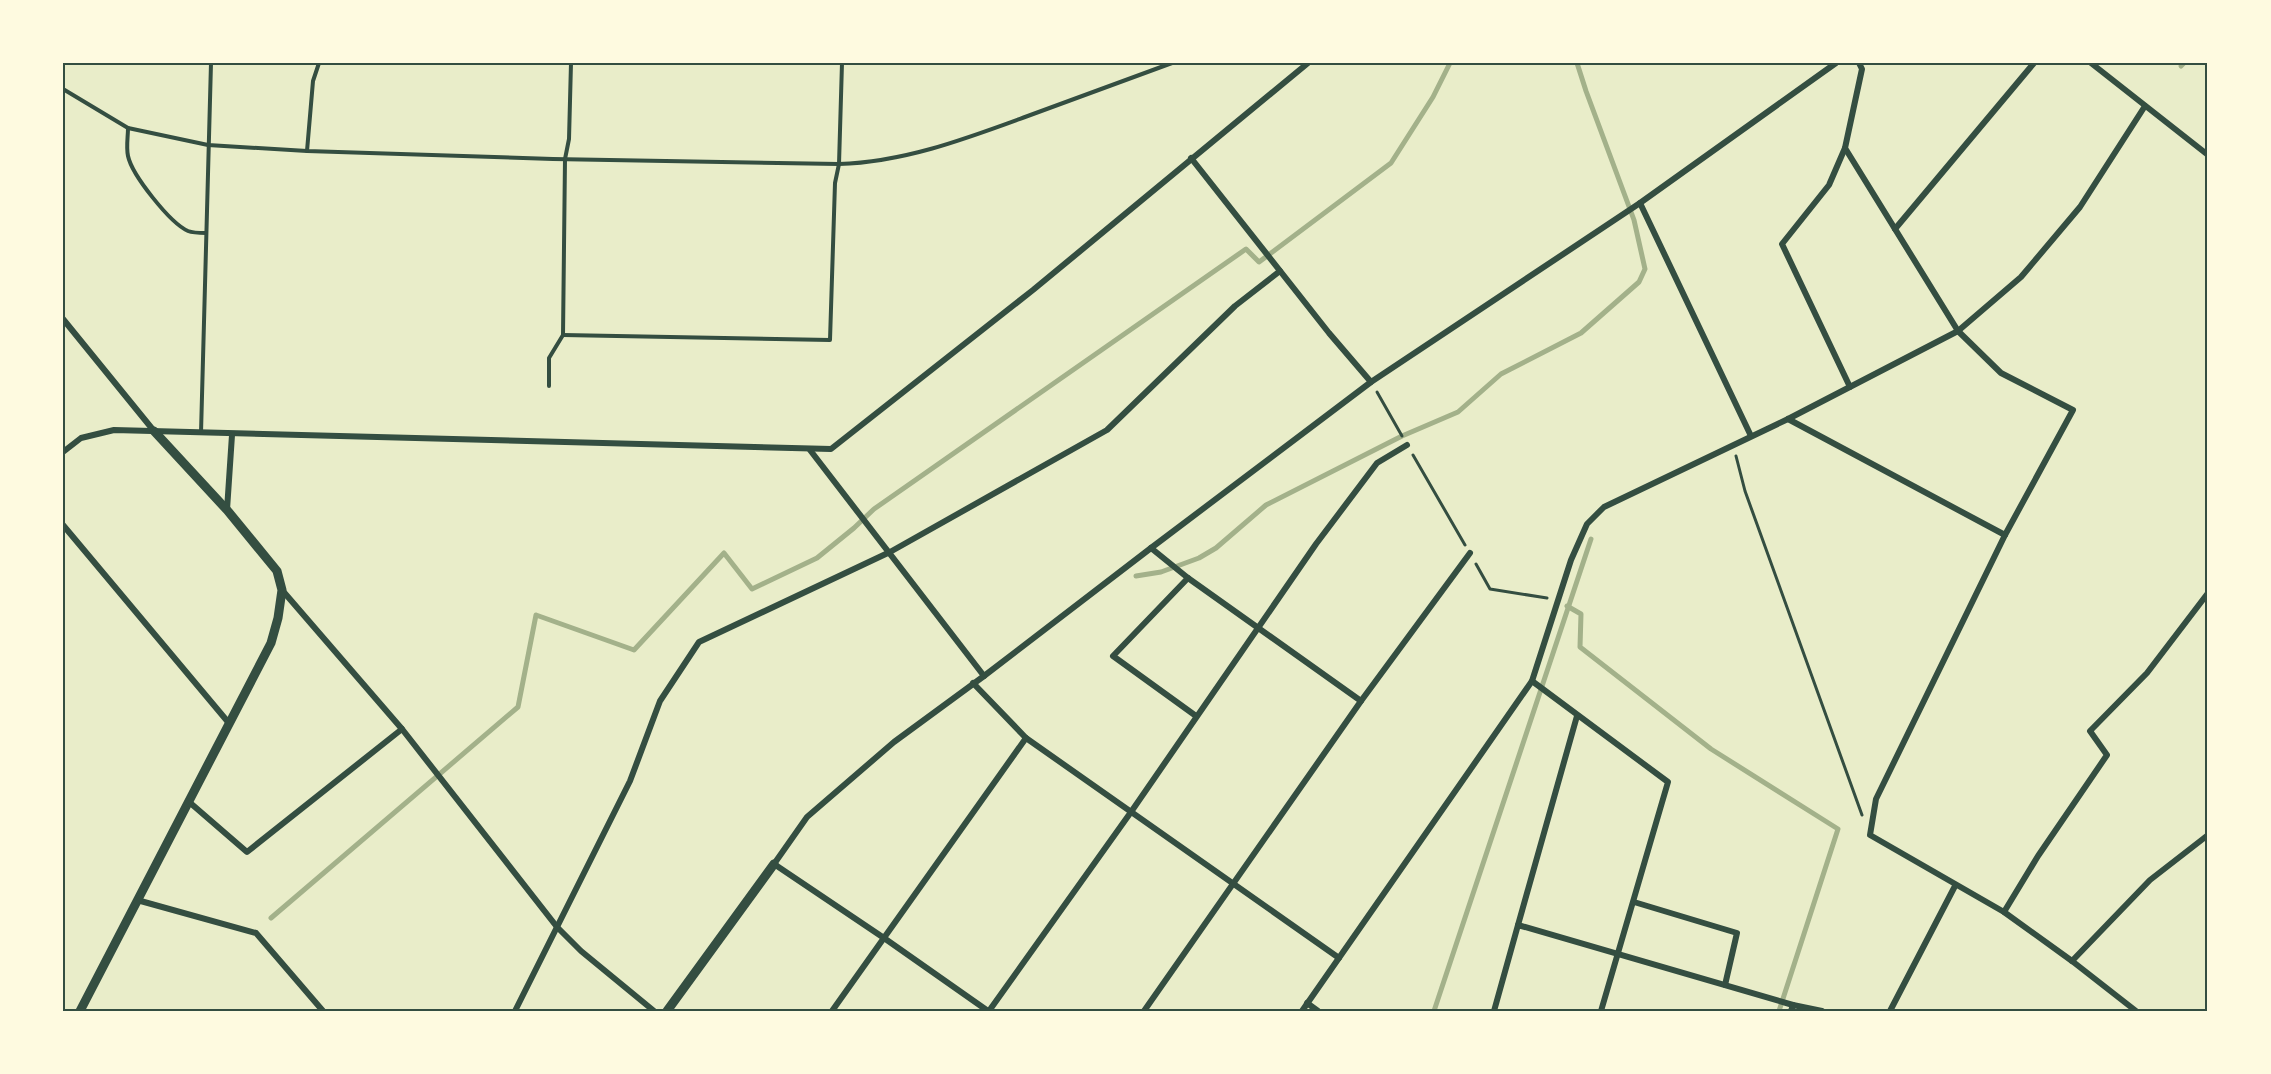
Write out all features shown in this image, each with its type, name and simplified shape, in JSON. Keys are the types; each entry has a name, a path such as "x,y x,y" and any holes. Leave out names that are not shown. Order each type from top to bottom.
{"street":[{"path":"63,452 81,438 114,430 232,435 831,449 1033,290 1308,63"},
{"path":"667,1011 807,818 894,742 1371,382 1640,203 1836,63"},
{"path":"1850,387 1782,244 1829,185 1845,148 1862,69 1859,63"},
{"path":"1895,229 2034,63"},
{"path":"2091,63 2208,155"},
{"path":"1302,1011 1532,681 1558,600 1587,524 1605,507 1788,419 1958,331 2021,277 2080,207 2145,106"},
{"path":"1845,148 1958,331 2001,373 2073,410 2005,535 1876,799 1870,835 1955,886 2004,912 2136,1011"},
{"path":"1191,158 1329,333 1371,382"},
{"path":"1640,203 1751,436"},
{"path":"515,1011 630,780 660,701 699,642 891,552 1107,430 1235,306 1280,271"},
{"path":"63,319 154,431 227,510 277,571 282,590 278,618 271,642 80,1011"},
{"path":"1788,419 2005,535"},
{"path":"227,510 232,435"},
{"path":"774,864 988,1011 1131,812 1316,544 1377,463 1407,445"},
{"path":"810,450 891,552 984,676"},
{"path":"63,525 228,723"},
{"path":"1151,548 1188,578 1361,701"},
{"path":"1144,1011 1361,701 1470,553"},
{"path":"1188,578 1113,656 1196,716"},
{"path":"282,590 402,729 557,927 581,951 654,1011"},
{"path":"2004,912 2038,856 2107,755 2090,731 2147,673 2208,592"},
{"path":"1532,681 1668,782 1601,1011"},
{"path":"973,683 1026,738 1339,958"},
{"path":"1494,1011 1577,716"},
{"path":"187,801 247,852 402,729"},
{"path":"832,1011 1026,738"},
{"path":"2072,961 2150,880 2208,835"},
{"path":"1890,1011 1955,886"},
{"path":"136,900 256,933 323,1011"},
{"path":"1634,902 1737,933 1725,985"},
{"path":"1518,925 1784,1002 1792,1008 1822,1011"},
{"path":"1307,1003 1318,1011"}],"lane":[{"path":"201,434 211,63"},
{"path":"307,151 313,81 320,63"},
{"path":"549,386 549,358 563,335 565,159 571,63"},
{"path":"563,335 830,340 842,63"},
{"path":"63,89 128,128 208,145 307,151 565,159 839,164 861,163 910,154 955,142 1172,63"},
{"path":"128,128 127,155 132,169 143,186 175,222 189,232 206,233"}],"path":[{"path":"1371,382 1490,589 1558,600"},
{"path":"1733,446 1745,491 1854,797 1870,835"}],"waterway":[{"path":"271,918 518,707 536,615 634,650 724,553 752,589 817,558 874,509 1246,249 1259,262 1391,163 1433,97 1450,63"},
{"path":"1136,576 1161,572 1199,558 1216,548 1266,505 1402,436 1458,412 1501,374 1581,333 1639,282 1645,269 1634,220 1577,63"},
{"path":"2181,66 2184,63"},
{"path":"1434,1011 1591,539"},
{"path":"1567,606 1581,614 1580,647 1711,749 1838,829 1779,1011"}]}
